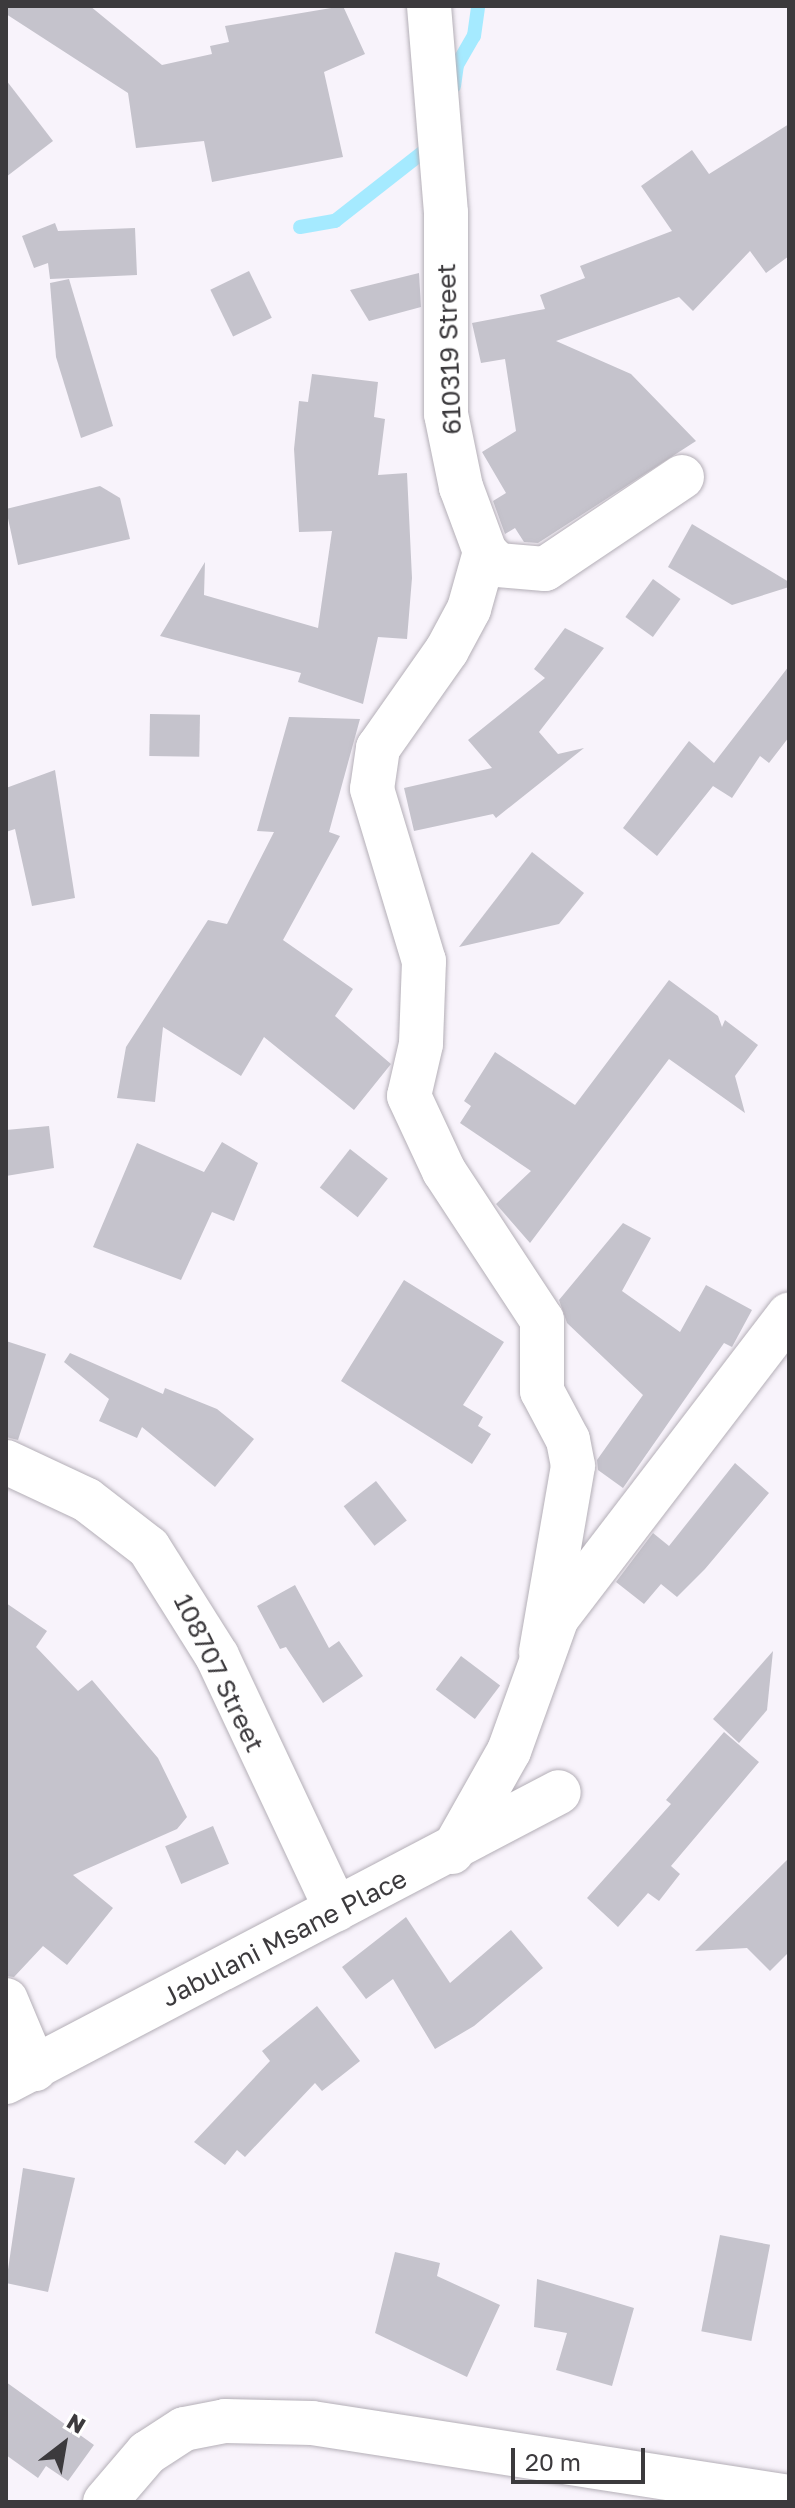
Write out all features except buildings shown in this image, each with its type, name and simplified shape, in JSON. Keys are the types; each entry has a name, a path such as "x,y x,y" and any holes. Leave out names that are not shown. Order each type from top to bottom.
{"street":[{"name":"610319 Street","path":"429,6 446,213 446,414 461,487 485,552"},
{"path":"452,1852 509,1751 541,1652 570,1453 542,1391 542,1320 444,1171 409,1096 421,1044 424,961 372,789 378,748 447,650 469,609 485,552 498,565 545,569 682,477"},
{"path":"541,1652 579,1584 789,1315"},
{"name":"108707 Street","path":"6,1462 121,1521 174,1582 217,1656 336,1909"},
{"name":"Jabulani Msane Place","path":"21,2075 336,1909 452,1852 559,1792"},
{"path":"6,2000 21,2075"},
{"path":"105,2502 147,2453 184,2429 225,2421 312,2423 789,2497"}],"waterway":[{"path":"454,86 457,65 474,36 478,6"},
{"path":"300,227 335,221 423,152"}]}
